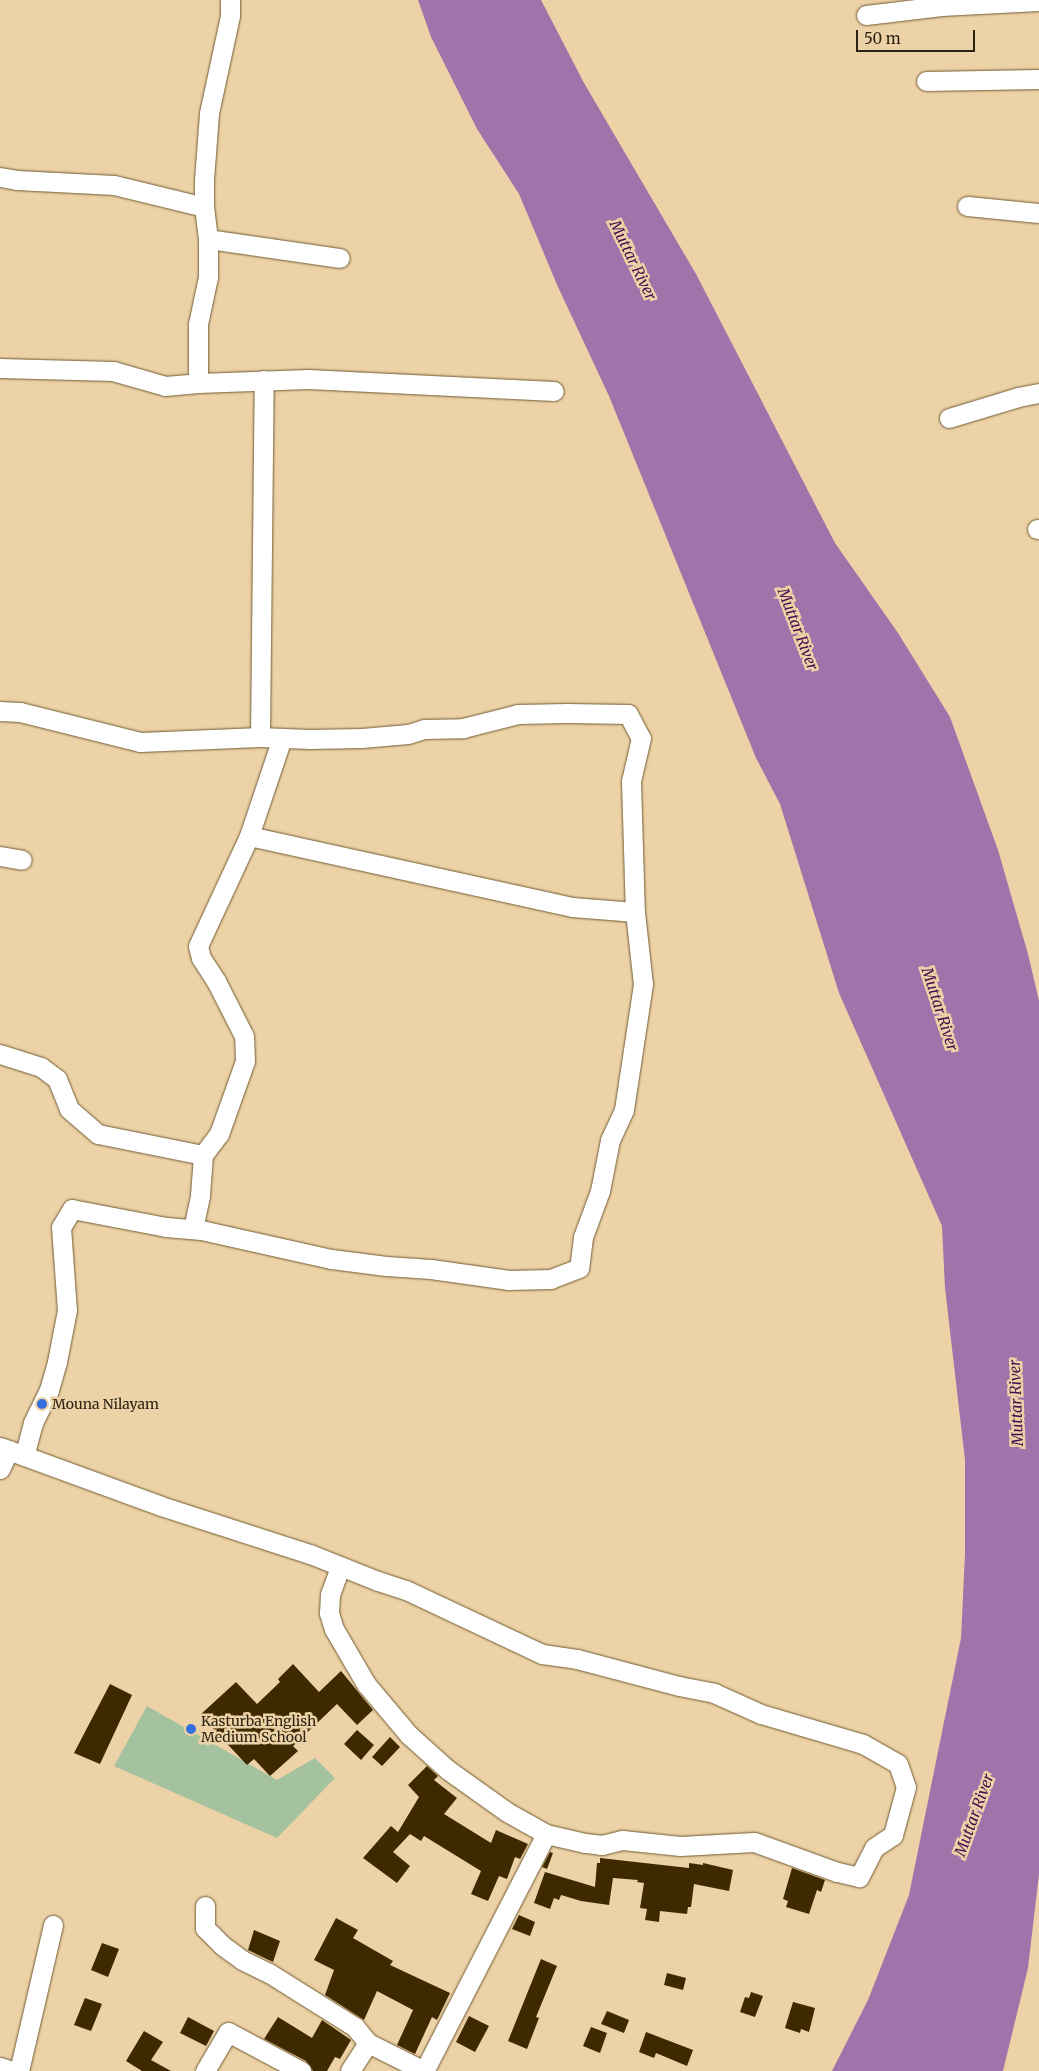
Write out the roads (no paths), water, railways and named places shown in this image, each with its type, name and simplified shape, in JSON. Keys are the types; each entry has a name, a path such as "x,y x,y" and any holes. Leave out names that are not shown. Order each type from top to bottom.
{"street":[{"path":"198,383 198,324 208,277 208,239 204,207 208,113 230,16 230,0"},
{"path":"866,15 928,4 1039,1"},
{"path":"926,82 1039,79"},
{"path":"0,176 17,180 114,185 204,207"},
{"path":"967,206 1039,213"},
{"path":"208,239 340,258"},
{"path":"0,368 113,371 165,386 308,379 554,391"},
{"path":"260,737 264,380"},
{"path":"949,418 1018,397 1039,394"},
{"path":"0,711 20,712 140,742 260,737 362,738 408,734 424,729 463,728 518,714 628,714 640,738 631,781 635,912 643,984 624,1110 610,1140 600,1191 583,1237 580,1268 551,1279 509,1280 331,1259 194,1229 166,1228 72,1209 61,1227 66,1310 57,1362 49,1390 33,1422 0,1469"},
{"path":"194,1229 200,1195 203,1155 219,1134 245,1061 244,1036 216,981 201,958 198,946 249,836 282,738"},
{"path":"249,836 572,907 635,912"},
{"path":"0,856 22,860"},
{"path":"0,1054 41,1067 57,1079 69,1108 98,1134 203,1155"},
{"path":"11,1451 161,1506 310,1554 340,1567 406,1590 542,1654 578,1659 679,1686 714,1693 761,1714 862,1744 898,1764 906,1787 893,1835 874,1848 859,1877 837,1872 754,1842 680,1846 622,1840 602,1845 585,1843 565,1836 546,1834 507,1812 448,1770 409,1735 366,1684 334,1629 329,1613 330,1594 340,1567"},
{"path":"206,1906 205,1928 222,1946 242,1960 269,1973 355,2027 368,2043 424,2071 546,1834"},
{"path":"19,2071 53,1925"},
{"path":"205,2071 228,2032 270,2064 301,2071"},
{"path":"350,2071 368,2043"},
{"path":"0,2067 12,2071"}],"water":[{"name":"Muttar River","path":"418,0 541,0 584,83 696,274 835,543 898,633 950,717 998,850 1028,954 1039,1001 1039,1874 1028,1968 1003,2071 832,2071 868,2000 909,1895 961,1638 965,1554 965,1460 945,1288 942,1226 839,993 780,804 756,758 609,396 558,287 519,194 477,129 431,37"}],"place":[{"name":"Mouna Nilayam","path":"42,1404"},
{"name":"Kasturba English Medium School","path":"191,1729"}]}
